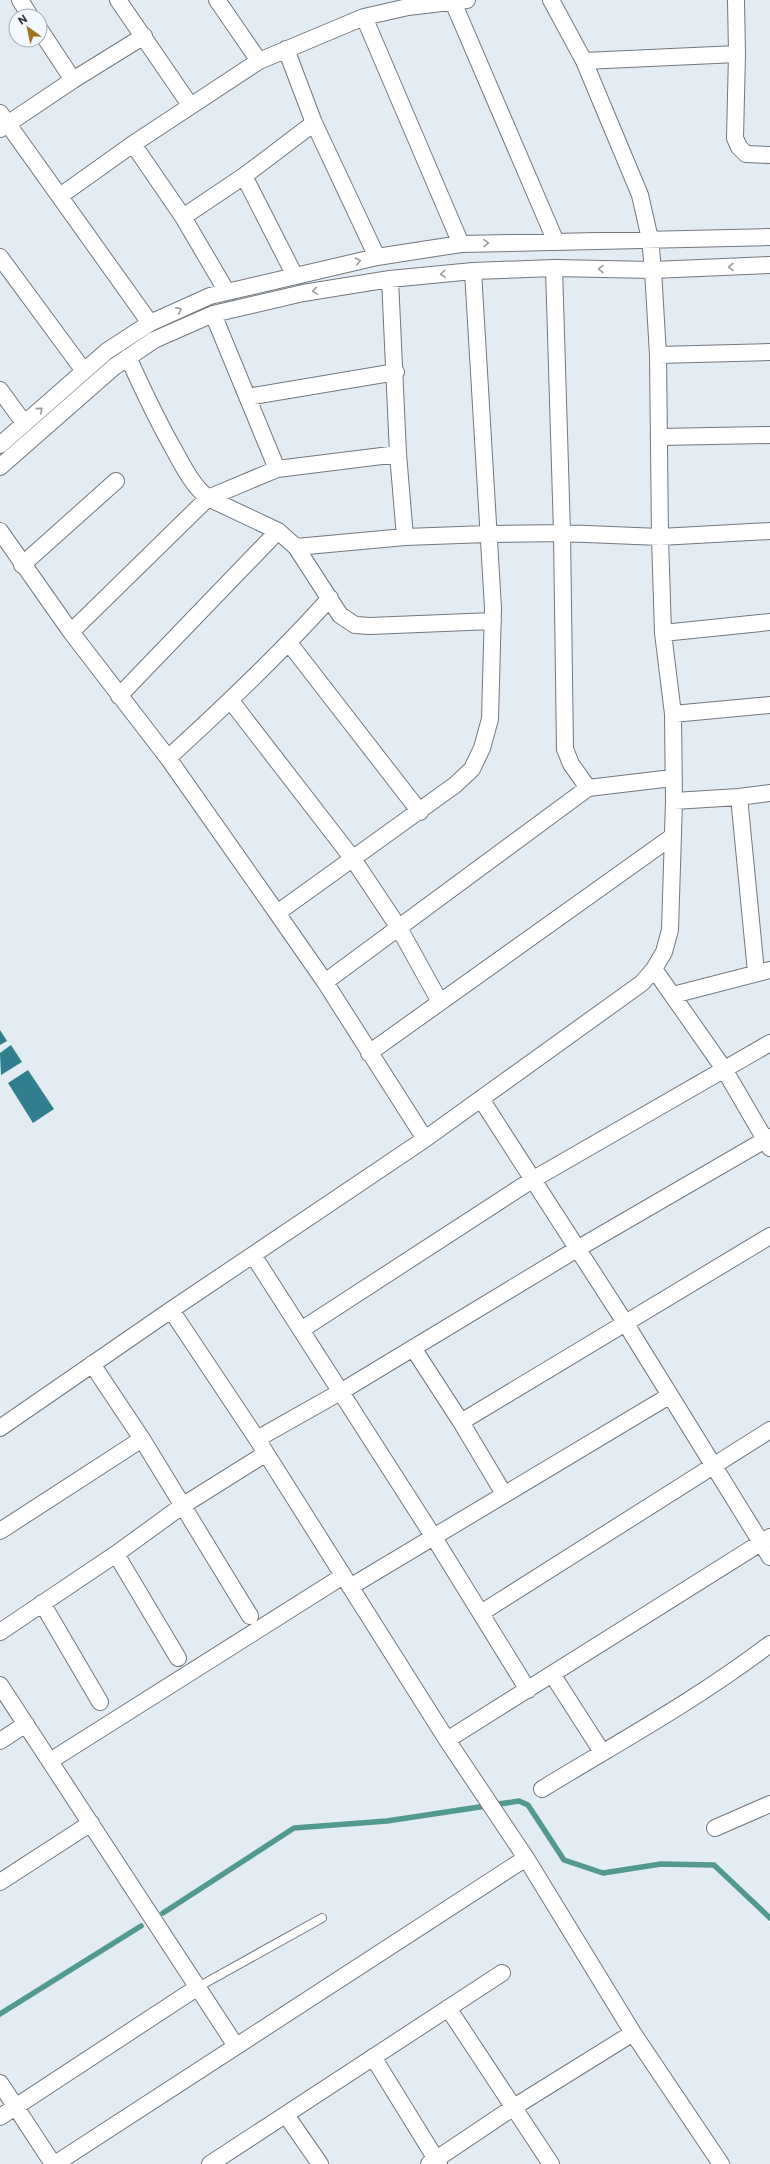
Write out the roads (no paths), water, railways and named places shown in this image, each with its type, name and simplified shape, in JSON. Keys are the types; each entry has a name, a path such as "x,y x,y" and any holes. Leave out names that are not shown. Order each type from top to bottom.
{"street":[{"path":"118,0 190,105"},
{"path":"218,0 259,61"},
{"path":"0,1428 171,1310 425,1139 481,1099 642,983 654,969 664,952 670,930 674,801 672,778 672,714 664,633 660,537 658,355 650,239 640,195 584,61 551,0"},
{"path":"736,0 737,54 735,138 739,147 746,154 770,155"},
{"path":"60,196 190,105 259,61 286,48 364,17 408,3 460,1 556,242"},
{"path":"364,17 461,244"},
{"path":"144,36 3,122 60,196 150,323"},
{"path":"48,42 73,80"},
{"path":"286,48 314,123 377,257"},
{"path":"584,61 737,54"},
{"path":"183,217 244,176 314,123"},
{"path":"133,144 183,217 227,292"},
{"path":"244,176 295,276"},
{"path":"0,445 107,351 150,323 210,296 377,257 461,244 770,237"},
{"path":"0,257 84,371"},
{"path":"0,467 114,367 154,340 213,314 303,293 390,279 473,271 554,268 653,270 770,265"},
{"path":"554,268 562,533 565,750 570,764 588,788"},
{"path":"277,912 420,812 455,785 472,769 482,748 490,719 493,621 473,271"},
{"path":"390,279 396,372 398,454 405,537"},
{"path":"213,314 277,470"},
{"path":"658,355 770,352"},
{"path":"128,357 152,409 188,476 208,498 278,531 296,547 340,615 355,625 370,626 493,621"},
{"path":"247,397 396,372"},
{"path":"0,390 24,423"},
{"path":"659,436 770,435"},
{"path":"71,632 208,498 277,470 398,454"},
{"path":"22,565 116,481"},
{"path":"296,547 405,537 487,534 562,533 660,537 770,530"},
{"path":"0,531 22,565 71,632 168,758 326,982 425,1139"},
{"path":"119,696 278,531"},
{"path":"168,758 231,701 289,643 330,598"},
{"path":"664,633 770,622"},
{"path":"289,643 420,812"},
{"path":"231,701 354,859 399,928 440,1002"},
{"path":"672,714 770,705"},
{"path":"326,982 588,788 672,778"},
{"path":"674,801 739,797 770,793"},
{"path":"674,996 763,971 739,797"},
{"path":"370,1053 673,836"},
{"path":"257,1439 342,1391 577,1249 768,1141 724,1069 654,969"},
{"path":"300,1330 532,1180 770,1043"},
{"path":"481,1099 626,1324 669,1396 766,1540 770,1556"},
{"path":"461,1422 770,1236"},
{"path":"253,1255 300,1330 342,1391 528,1690"},
{"path":"171,1310 257,1439 265,1454 471,1778 526,1858 633,2033 692,2124 719,2161"},
{"path":"413,1348 461,1422 504,1494"},
{"path":"92,1364 142,1439 250,1616"},
{"path":"50,1761 346,1581 433,1536 669,1396"},
{"path":"481,1613 714,1464 770,1430"},
{"path":"0,1531 142,1439"},
{"path":"0,1632 116,1554 182,1506 265,1454"},
{"path":"447,1740 766,1540"},
{"path":"116,1554 178,1658"},
{"path":"42,1603 100,1702"},
{"path":"542,1789 602,1752 646,1728 738,1669 770,1644"},
{"path":"552,1674 602,1752"},
{"path":"0,1685 236,2046"},
{"path":"0,1741 26,1724"},
{"path":"715,1828 770,1804"},
{"path":"0,1882 91,1823"},
{"path":"0,2083 54,2164 526,1858"},
{"path":"212,2163 502,1973"},
{"path":"0,2117 198,1988"},
{"path":"448,2008 551,2164"},
{"path":"373,2057 435,2163 514,2108 633,2033"},
{"path":"286,2115 320,2164"}],"lane":[{"path":"198,1988 322,1918"}],"waterway":[{"path":"163,1913 294,1828 387,1821 519,1801 528,1805 564,1860 603,1873 661,1864 714,1865 770,1918"},
{"path":"0,2014 141,1926"}]}
